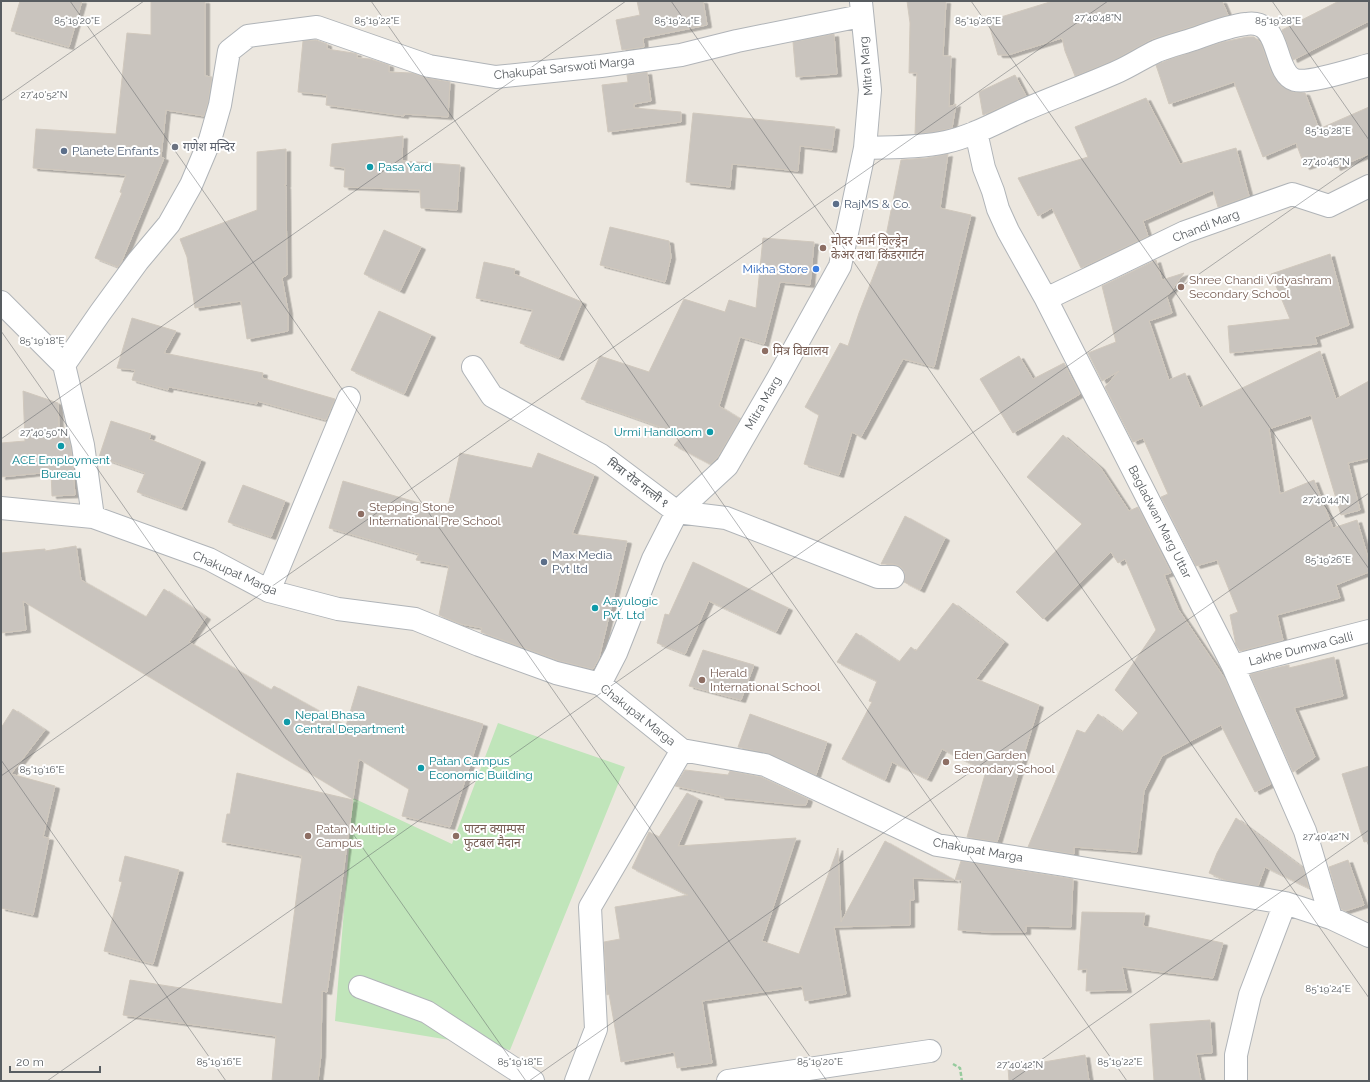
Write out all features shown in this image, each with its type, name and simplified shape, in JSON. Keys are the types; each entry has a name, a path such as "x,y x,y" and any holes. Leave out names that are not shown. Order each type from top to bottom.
{"street":[{"name":"Mitra Marg","path":"600,684 616,653 653,559 677,512 727,466 840,266 865,148 870,90 861,9"},
{"name":"Chakupat Sarswoti Marga","path":"64,365 138,261 169,224 187,192 210,140 220,105 229,51 248,36 317,26 429,66 496,77 601,66 682,55 861,9"},
{"path":"865,148 922,146 947,142 976,132 1040,103 1120,70 1158,51 1223,29 1248,23 1264,27 1270,35 1284,69 1289,77 1296,80 1309,80 1369,65"},
{"name":"Bagladwan Marg Uttar","path":"976,132 984,168 1008,231 1046,298 1233,666 1305,831 1331,918"},
{"name":"Chandi Marg","path":"1046,298 1184,232 1292,194 1329,206 1369,186"},
{"path":"1,302 64,365 83,445 93,517"},
{"name":"मित्रा रोड गल्ली १","path":"473,368 492,396 601,455 677,512 726,518 878,577 893,577"},
{"path":"269,591 349,398"},
{"name":"Chakupat Marga","path":"1,508 93,517 209,559 269,591 338,609 415,619 479,645 556,673 600,684 682,750 765,765 937,845 1285,903 1331,918 1369,936"},
{"name":"Lakhe Dumwa Galli","path":"1233,666 1369,631"},
{"path":"576,1081 596,1029 590,907 682,750"},
{"path":"1236,1081 1236,1055 1250,995 1285,903"},
{"path":"360,987 427,1012 533,1081"},
{"path":"728,1081 930,1051"}],"green space":[{"path":"498,723 625,767 510,1050 335,1021 353,798 452,844"}],"building":[{"path":"20,1 82,1 69,47 11,31"},
{"path":"151,1 205,1 205,76 212,77 204,116 166,110 161,157 164,158 121,263 118,267 95,258 122,193 120,192 126,175 33,168 36,129 116,134 127,33 151,35"},
{"path":"637,1 703,1 707,25 643,38 644,47 622,50 616,20 640,15"},
{"path":"907,1 946,1 943,56 951,56 949,107 956,104 952,128 915,134 917,73 909,73 910,23"},
{"path":"1053,1 1222,1 1228,15 1152,39 1114,60 1075,76 1065,51 1062,38 1008,55 998,55 988,21"},
{"path":"1339,1 1369,1 1369,21 1293,60 1282,30"},
{"path":"834,34 837,74 796,77 793,42"},
{"path":"1254,37 1261,43 1271,72 1281,86 1293,92 1305,93 1319,129 1369,107 1369,154 1336,168 1332,158 1305,167 1296,143 1263,157 1234,82 1169,104 1156,65 1223,42"},
{"path":"316,40 327,44 327,49 357,54 357,58 370,59 389,65 389,72 412,73 427,78 450,82 448,117 404,114 404,116 326,105 327,95 298,92 303,41"},
{"path":"647,72 651,101 634,104 634,108 681,112 681,122 608,132 602,85 628,82 627,75"},
{"path":"1015,75 1026,96 983,115 979,92"},
{"path":"1146,98 1180,164 1236,148 1249,196 1218,207 1213,190 1143,221 1148,236 1081,268 1052,208 1038,216 1018,178 1088,157 1075,127"},
{"path":"693,113 835,127 832,150 800,146 798,171 732,164 730,187 686,182"},
{"path":"403,136 402,161 460,165 457,210 421,208 420,190 344,187 345,168 330,166 332,144"},
{"path":"286,149 286,185 284,185 286,186 287,275 282,278 288,311 288,331 247,339 241,301 195,308 187,257 180,239 257,210 257,152"},
{"path":"948,154 940,208 971,215 934,367 903,359 861,437 852,432 839,475 804,464 819,415 805,407 840,343 848,346 883,251 901,160 927,158"},
{"path":"610,227 669,241 671,257 665,282 600,265"},
{"path":"384,230 421,247 400,291 364,274"},
{"path":"763,238 814,242 810,285 780,282 764,344 740,337 719,406 740,419 717,458 710,464 674,445 683,435 581,399 600,356 649,372 684,299 725,312 729,300 756,308"},
{"path":"1330,254 1349,325 1315,337 1317,344 1230,353 1228,326 1290,319 1271,274"},
{"path":"1156,260 1162,280 1184,273 1167,297 1172,313 1149,321 1169,380 1185,373 1200,408 1320,351 1336,399 1369,381 1369,458 1348,463 1360,510 1341,515 1311,415 1269,429 1280,494 1314,480 1333,528 1357,520 1369,561 1369,572 1336,585 1340,598 1277,615 1283,640 1240,651 1236,645 1230,615 1238,612 1217,560 1196,566 1161,497 1168,494 1143,438 1133,442 1105,387 1119,371 1102,381 1088,353 1116,342 1102,286"},
{"path":"484,262 515,269 514,274 582,302 559,358 520,343 533,310 476,298"},
{"path":"379,311 431,335 404,394 351,370"},
{"path":"132,318 176,331 164,353 263,373 262,378 335,399 326,420 257,401 257,404 169,387 168,390 132,380 135,370 117,368"},
{"path":"1019,356 1033,379 1064,363 1080,394 1013,433 980,379"},
{"path":"23,391 58,403 59,428 66,428 71,447 75,495 52,496 51,472 1,477 1,443 25,441"},
{"path":"111,421 151,434 149,439 201,460 182,508 137,492 145,473 99,457"},
{"path":"1063,435 1100,467 1129,511 1138,507 1171,573 1164,575 1178,609 1225,679 1271,784 1255,792 1221,725 1162,756 1144,791 1137,852 1074,847 1074,854 1028,847 1077,730 1085,733 1098,714 1122,732 1138,713 1115,690 1156,630 1125,559 1118,563 1111,552 1043,619 1016,592 1082,524 1027,477"},
{"path":"460,453 532,468 538,453 594,475 572,534 627,541 599,658 593,669 560,661 481,632 482,628 461,624 439,615 449,566 416,560 419,554 329,528 343,481 447,511"},
{"path":"243,485 285,501 271,537 228,522"},
{"path":"905,516 945,538 920,590 904,582 904,571 900,566 893,564 881,564"},
{"path":"76,546 81,580 146,617 164,589 206,617 189,642 271,690 274,686 346,726 358,686 483,724 450,827 402,816 409,789 359,759 353,799 23,601 26,630 1,633 1,553 45,549 45,551"},
{"path":"693,562 788,608 776,632 709,601 685,654 657,643 665,614 669,615"},
{"path":"953,603 1004,642 976,679 1039,705 997,842 967,837 986,771 942,749 927,779 892,762 885,780 842,759 872,702 869,701 877,681 837,662 856,633 899,662 911,647 916,651"},
{"path":"703,650 754,665 741,700 689,686"},
{"path":"1334,657 1343,696 1294,708 1315,757 1293,772 1250,674 1289,665 1289,668"},
{"path":"13,709 45,730 11,774 55,786 43,837 49,838 33,915 1,908 1,728"},
{"path":"750,714 827,742 816,775 770,754 738,747"},
{"path":"1369,766 1369,841 1364,842 1342,774"},
{"path":"685,770 728,775 730,771 761,777 808,799 806,805 798,805 720,797 721,796 675,786"},
{"path":"237,773 353,800 327,992 322,991 321,1055 318,1081 272,1081 276,1036 123,1015 130,980 282,1004 302,856 222,842 227,814 230,814"},
{"path":"687,793 698,799 678,846 796,838 762,941 799,954 838,848 841,922 885,841 954,880 913,878 914,900 910,900 910,925 834,927 846,994 805,1001 802,986 702,1001 712,1063 677,1068 674,1052 621,1062 609,994 607,995 604,942 620,939 615,907 688,895 632,868 649,832 659,837"},
{"path":"1236,818 1303,868 1309,888 1265,867 1258,886 1228,881 1209,873 1217,853"},
{"path":"125,856 179,870 153,964 104,951 122,882 119,881"},
{"path":"1348,860 1364,905 1345,911 1341,909 1329,867"},
{"path":"961,861 1073,879 1071,927 1026,926 1026,932 958,930 962,880 955,880"},
{"path":"1082,912 1145,913 1143,926 1223,943 1213,978 1122,967 1127,990 1086,991 1087,969 1078,970"},
{"path":"1210,1020 1212,1053 1196,1054 1201,1081 1154,1081 1150,1024"},
{"path":"1085,1055 1089,1081 1009,1081 1008,1068"}],"place":[{"name":"गणेश मन्दिर","path":"175,147"},
{"name":"Planete Enfants","path":"64,151"},
{"name":"Pasa Yard","path":"370,167"},
{"name":"RajMS & Co.","path":"836,204"},
{"name":"मोदर आर्म चिल्ड्रेन केअर तथा किंडरगार्टन","path":"823,248"},
{"name":"Mikha Store","path":"816,269"},
{"name":"Shree Chandi Vidyashram Secondary School","path":"1181,287"},
{"name":"मित्र विद्यालय","path":"765,351"},
{"name":"Urmi Handloom","path":"710,432"},
{"name":"ACE Employment Bureau","path":"61,446"},
{"name":"Stepping Stone International Pre School","path":"361,514"},
{"name":"Max Media Pvt ltd","path":"544,562"},
{"name":"Aayulogic Pvt. Ltd","path":"595,608"},
{"name":"Herald International School","path":"702,680"},
{"name":"Nepal Bhasa Central Department","path":"287,722"},
{"name":"Eden Garden Secondary School","path":"946,762"},
{"name":"Patan Campus Economic Building","path":"421,768"},
{"name":"Patan Multiple Campus","path":"308,836"},
{"name":"पाटन क्याम्पस फुटबल मैदान","path":"456,836"}]}
